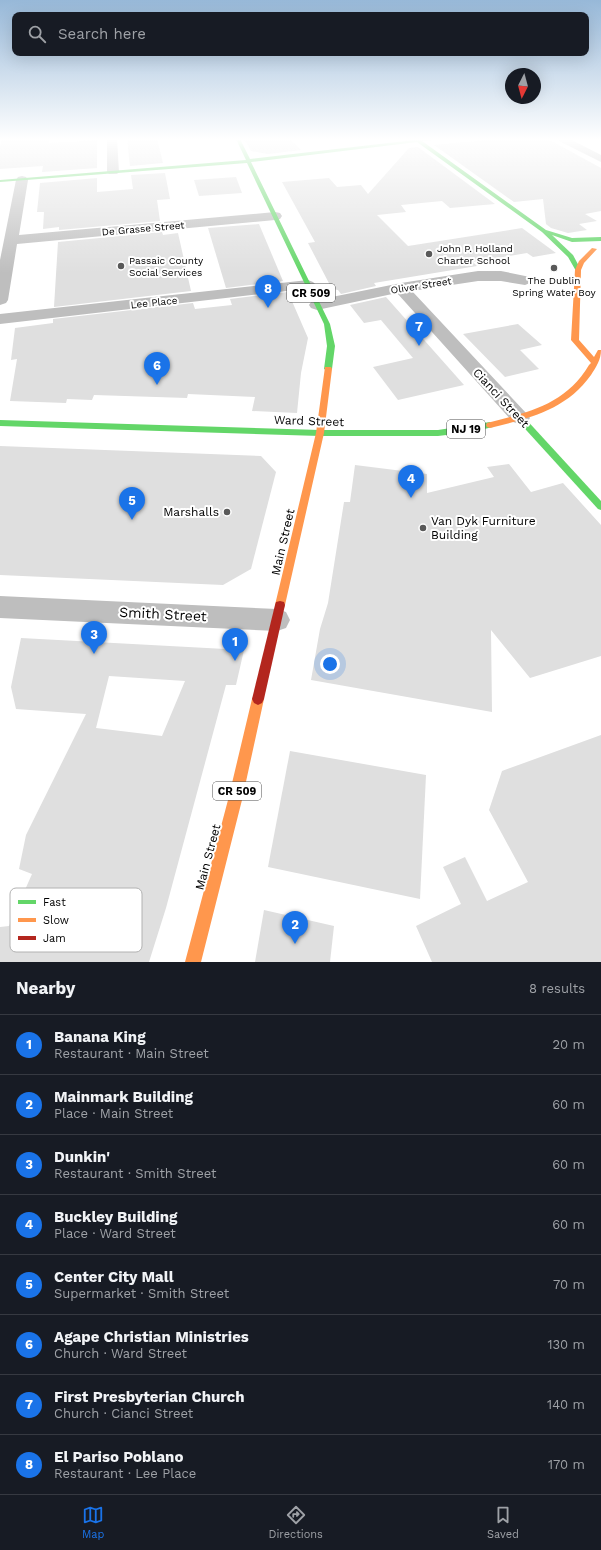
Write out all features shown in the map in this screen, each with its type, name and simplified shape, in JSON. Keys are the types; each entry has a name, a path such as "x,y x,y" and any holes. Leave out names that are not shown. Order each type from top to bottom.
{"main road":[{"name":"Main Street","path":"193,962 235,800 320,433 330,346 330,336 327,324 260,184"},
{"path":"479,184 544,231 571,256 578,270"},
{"path":"544,231 572,240 601,239"},
{"path":"594,362 575,340 578,270 581,262 597,247"},
{"name":"NJ 19","path":"594,362 601,352"},
{"name":"Ward Street","path":"0,423 397,435 438,434 471,429 520,418 556,405 571,394 588,374 594,362"},
{"name":"Cianci Street","path":"520,418 601,507"}],"street":[{"path":"0,300 21,184"},
{"name":"De Grasse Street","path":"11,240 275,216"},
{"name":"Oliver Street","path":"317,305 401,288 489,275 525,280"},
{"name":"Lee Place","path":"0,320 308,285"},
{"name":"Cianci Street","path":"401,288 520,418"},
{"name":"Smith Street","path":"0,607 277,620"}],"building":[{"path":"40,184 97,184 97,192 133,189 132,184 167,184 170,199 157,200 160,221 59,230 59,227 43,229 44,212 37,212"},
{"path":"195,184 239,184 242,193 199,196"},
{"path":"283,184 334,184 337,187 361,185 368,194 377,184 468,184 495,204 450,208 442,201 401,205 406,212 377,215 408,246 522,228 556,253 533,257 527,253 473,262 477,266 374,283 376,286 341,294 338,290 332,289 308,243 315,242"},
{"path":"489,184 601,184 601,211 585,214 597,221 579,224 587,230 568,233 551,228 546,224 543,199 514,202"},
{"path":"259,224 283,281 226,288 208,228"},
{"name":"Passaic County Social Services","path":"162,232 163,235 178,233 191,291 54,307 58,242"},
{"path":"288,292 308,338 301,373 297,413 252,411 255,397 188,394 187,398 94,395 92,400 67,399 66,403 10,401 17,359 11,360 15,328 53,323 53,319 193,303 195,309 232,305 230,299"},
{"path":"386,297 464,385 398,400 373,367 413,358 381,320 364,323 350,305"},
{"path":"518,324 542,345 520,350 539,369 505,377 463,334"},
{"path":"0,446 261,456 276,472 251,569 223,585 0,575"},
{"path":"509,464 531,492 563,483 601,525 601,656 530,678 491,630 492,712 311,680 320,629 328,603 344,502 350,502 355,465 427,474 427,493 494,477 487,467"},
{"path":"21,638 244,650 236,685 226,685 166,908 149,962 0,962 0,927 9,926 10,924 10,952 142,952 142,888 26,888 32,874 19,869 26,835 86,714 16,709 11,687","holes":["109,676 185,681 162,736 96,728"]},
{"path":"601,735 601,962 432,962 416,926 461,904 443,867 465,857 487,901 528,882 489,810 502,771"},
{"path":"290,751 426,775 420,899 268,867"},
{"path":"264,910 334,926 330,962 255,962"}],"traffic: fast":[{"path":"260,184 327,324 331,346 328,369"},
{"path":"478,184 544,231 571,256 578,270"},
{"path":"544,231 572,240 601,239"},
{"path":"520,418 601,507"},
{"path":"0,423 320,433 438,433 490,425"}],"traffic: slow":[{"path":"594,249 581,262 578,270 575,340 594,362"},
{"path":"490,425 532,414 545,409 569,395 579,385 601,352"},
{"path":"280,605 320,433 328,369"},
{"path":"193,962 235,800 258,699"}],"traffic: jam":[{"path":"258,699 280,605"}],"place":[{"name":"John P. Holland Charter School","path":"429,254"},
{"name":"Passaic County Social Services","path":"121,266"},
{"name":"The Dublin Spring Water Boy","path":"554,268"},
{"name":"El Pariso Poblano","path":"268,308"},
{"name":"First Presbyterian Church","path":"419,346"},
{"name":"Agape Christian Ministries","path":"157,385"},
{"name":"Buckley Building","path":"411,498"},
{"name":"Marshalls","path":"227,512"},
{"name":"Center City Mall","path":"132,520"},
{"name":"Van Dyk Furniture Building","path":"423,528"},
{"name":"Dunkin'","path":"94,654"},
{"name":"Banana King","path":"235,661"},
{"name":"Mainmark Building","path":"295,944"}]}
